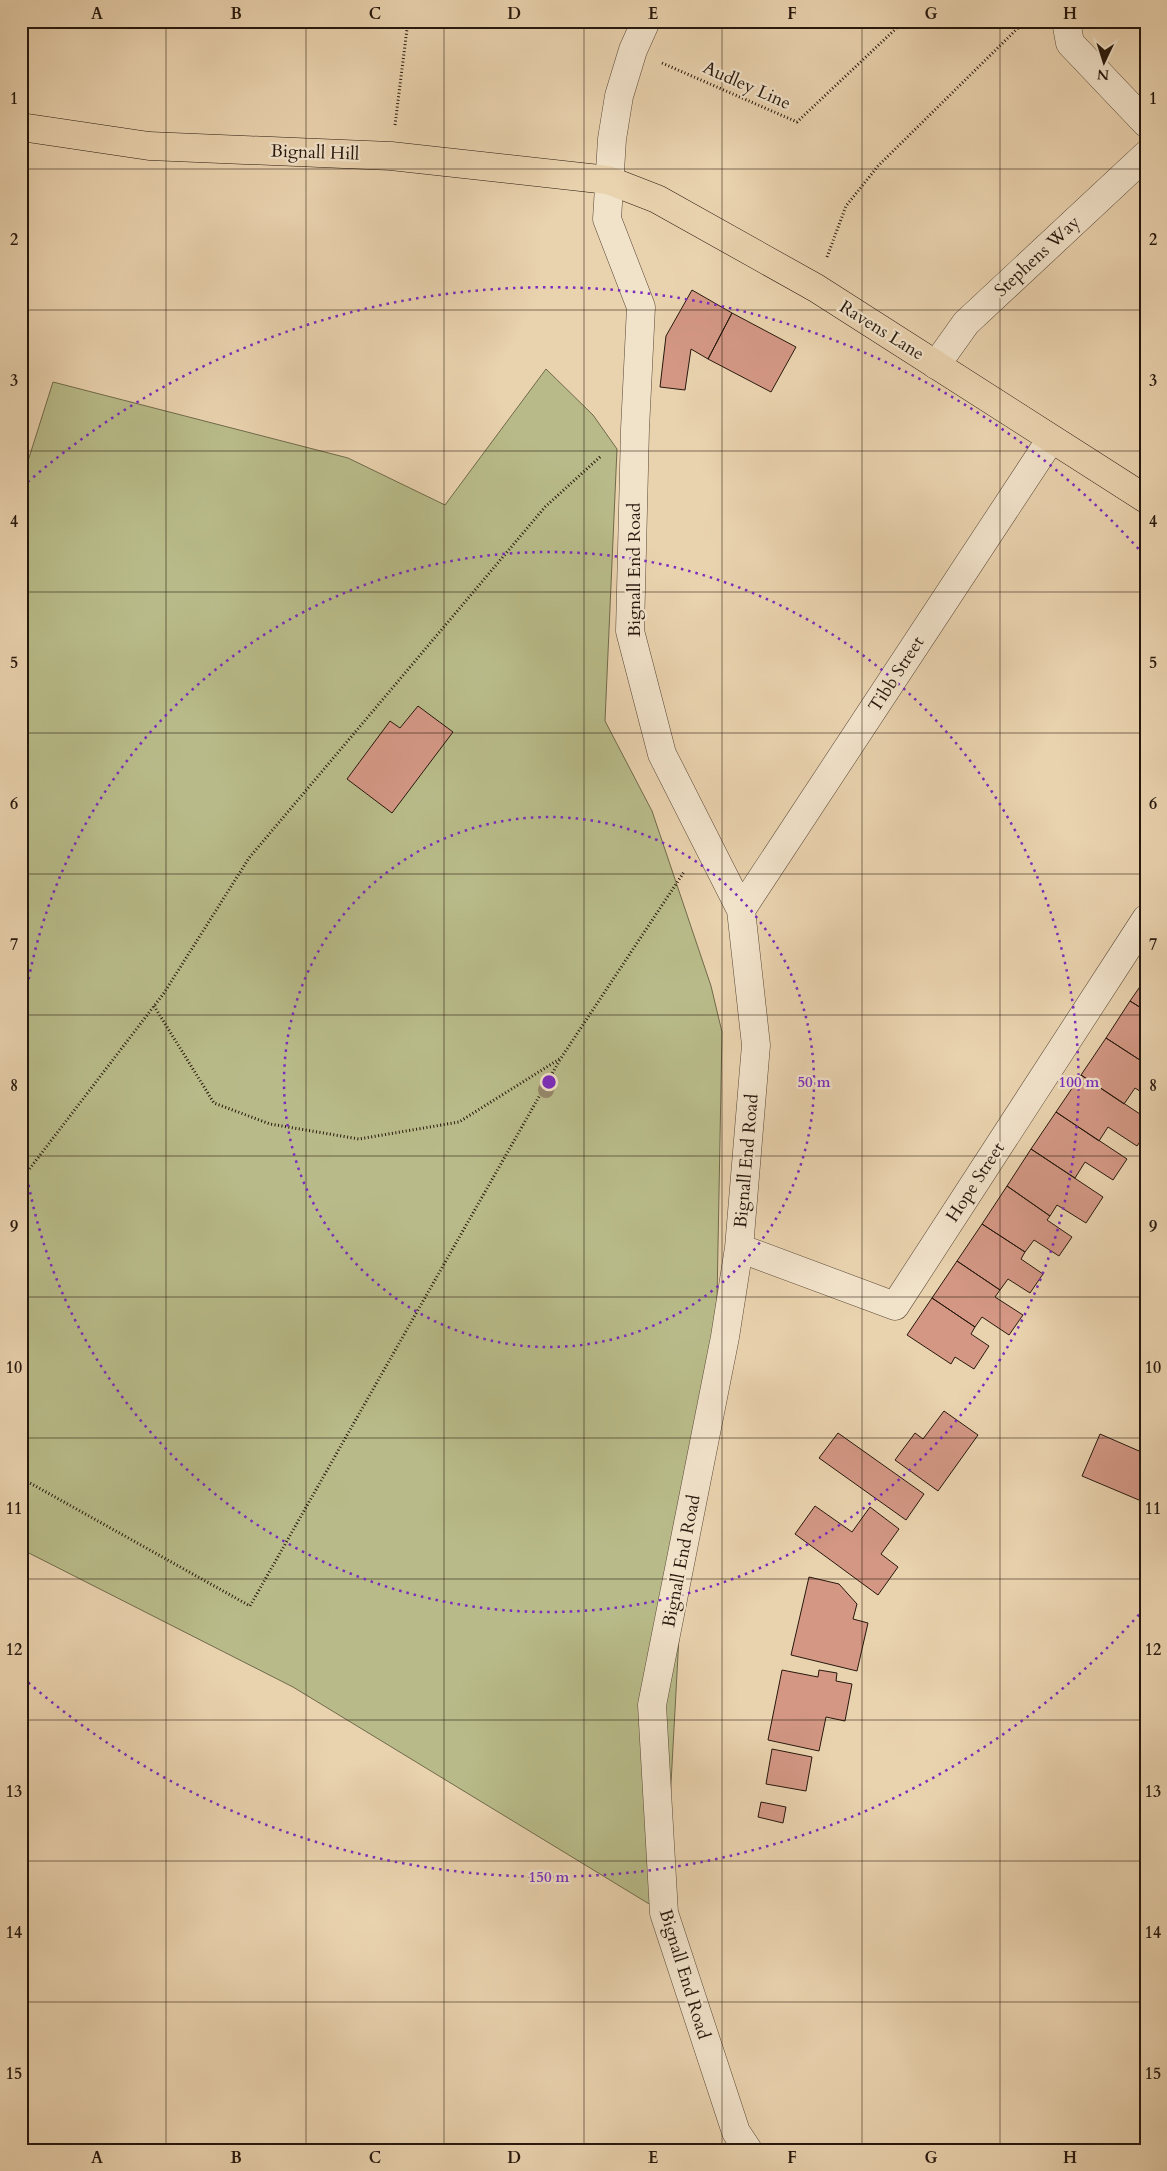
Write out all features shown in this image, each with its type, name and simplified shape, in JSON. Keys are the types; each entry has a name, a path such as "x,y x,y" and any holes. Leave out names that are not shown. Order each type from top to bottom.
{"main road":[{"name":"Bignall Hill","path":"21,127 149,146 390,156 608,180"},
{"name":"Ravens Lane","path":"608,180 664,203 816,288 1146,499"}],"street":[{"name":"Bignall End Road","path":"646,21 633,50 619,96 608,180 607,219 641,307 635,429 630,631 662,754 741,910 756,1045 739,1248 725,1337 652,1705 664,1913 736,2132 748,2150"},
{"path":"1066,21 1070,43 1146,123"},
{"name":"Stephens Way","path":"936,365 966,323 1146,155"},
{"name":"Tibb Street","path":"741,910 1051,439"},
{"name":"Hope Street","path":"739,1248 894,1306 1146,919"}],"path":[{"path":"390,156 408,21"},
{"name":"Audley Line","path":"633,50 797,122 904,21"},
{"path":"816,288 846,206 878,166 1025,21"},
{"path":"21,1180 154,1006 249,858 545,507 588,466 635,429"},
{"path":"21,1478 250,1606 561,1058 706,840"},
{"path":"154,1006 214,1103 270,1124 359,1139 460,1122 561,1058"}],"green space":[{"path":"546,369 593,415 617,449 605,721 652,811 711,986 722,1032 717,1300 725,1337 684,1544 664,1913 293,1687 21,1549 21,483 53,382 348,458 445,505"}],"building":[{"path":"692,290 732,313 708,359 691,349 685,390 660,387 666,336"},
{"path":"732,313 796,347 771,392 708,359"},
{"path":"418,706 453,732 392,813 347,779 390,721 400,728"},
{"path":"1146,978 1146,1011 1130,1001"},
{"path":"1130,1001 1146,1011 1146,1064 1106,1038"},
{"path":"1106,1038 1146,1064 1146,1095 1135,1088 1124,1104 1081,1075"},
{"path":"1081,1075 1146,1118 1146,1133 1137,1146 1108,1127 1099,1141 1056,1112"},
{"path":"1056,1112 1127,1159 1113,1180 1085,1162 1075,1178 1031,1149"},
{"path":"1031,1149 1103,1197 1086,1223 1057,1205 1050,1216 1007,1186"},
{"path":"1007,1186 1050,1216 1047,1220 1072,1237 1059,1256 1034,1240 1025,1252 982,1224"},
{"path":"982,1224 1025,1252 1021,1259 1043,1274 1030,1293 1008,1279 1000,1290 957,1261"},
{"path":"957,1261 1000,1290 995,1297 1023,1315 1009,1335 982,1317 975,1327 932,1298"},
{"path":"932,1298 975,1327 971,1334 989,1346 974,1369 955,1357 951,1364 907,1335"},
{"path":"944,1411 978,1435 938,1491 895,1460 915,1433 923,1439"},
{"path":"838,1433 924,1494 906,1520 819,1458"},
{"path":"1100,1434 1146,1454 1146,1503 1082,1476"},
{"path":"815,1506 852,1532 870,1507 899,1529 881,1554 898,1567 878,1595 795,1534"},
{"path":"809,1577 839,1584 857,1604 853,1619 868,1623 857,1671 791,1655"},
{"path":"782,1670 818,1677 819,1670 837,1673 836,1681 852,1684 845,1721 826,1717 819,1751 768,1740"},
{"path":"772,1749 812,1757 806,1791 766,1784"},
{"path":"761,1802 786,1807 783,1823 758,1817"}]}
